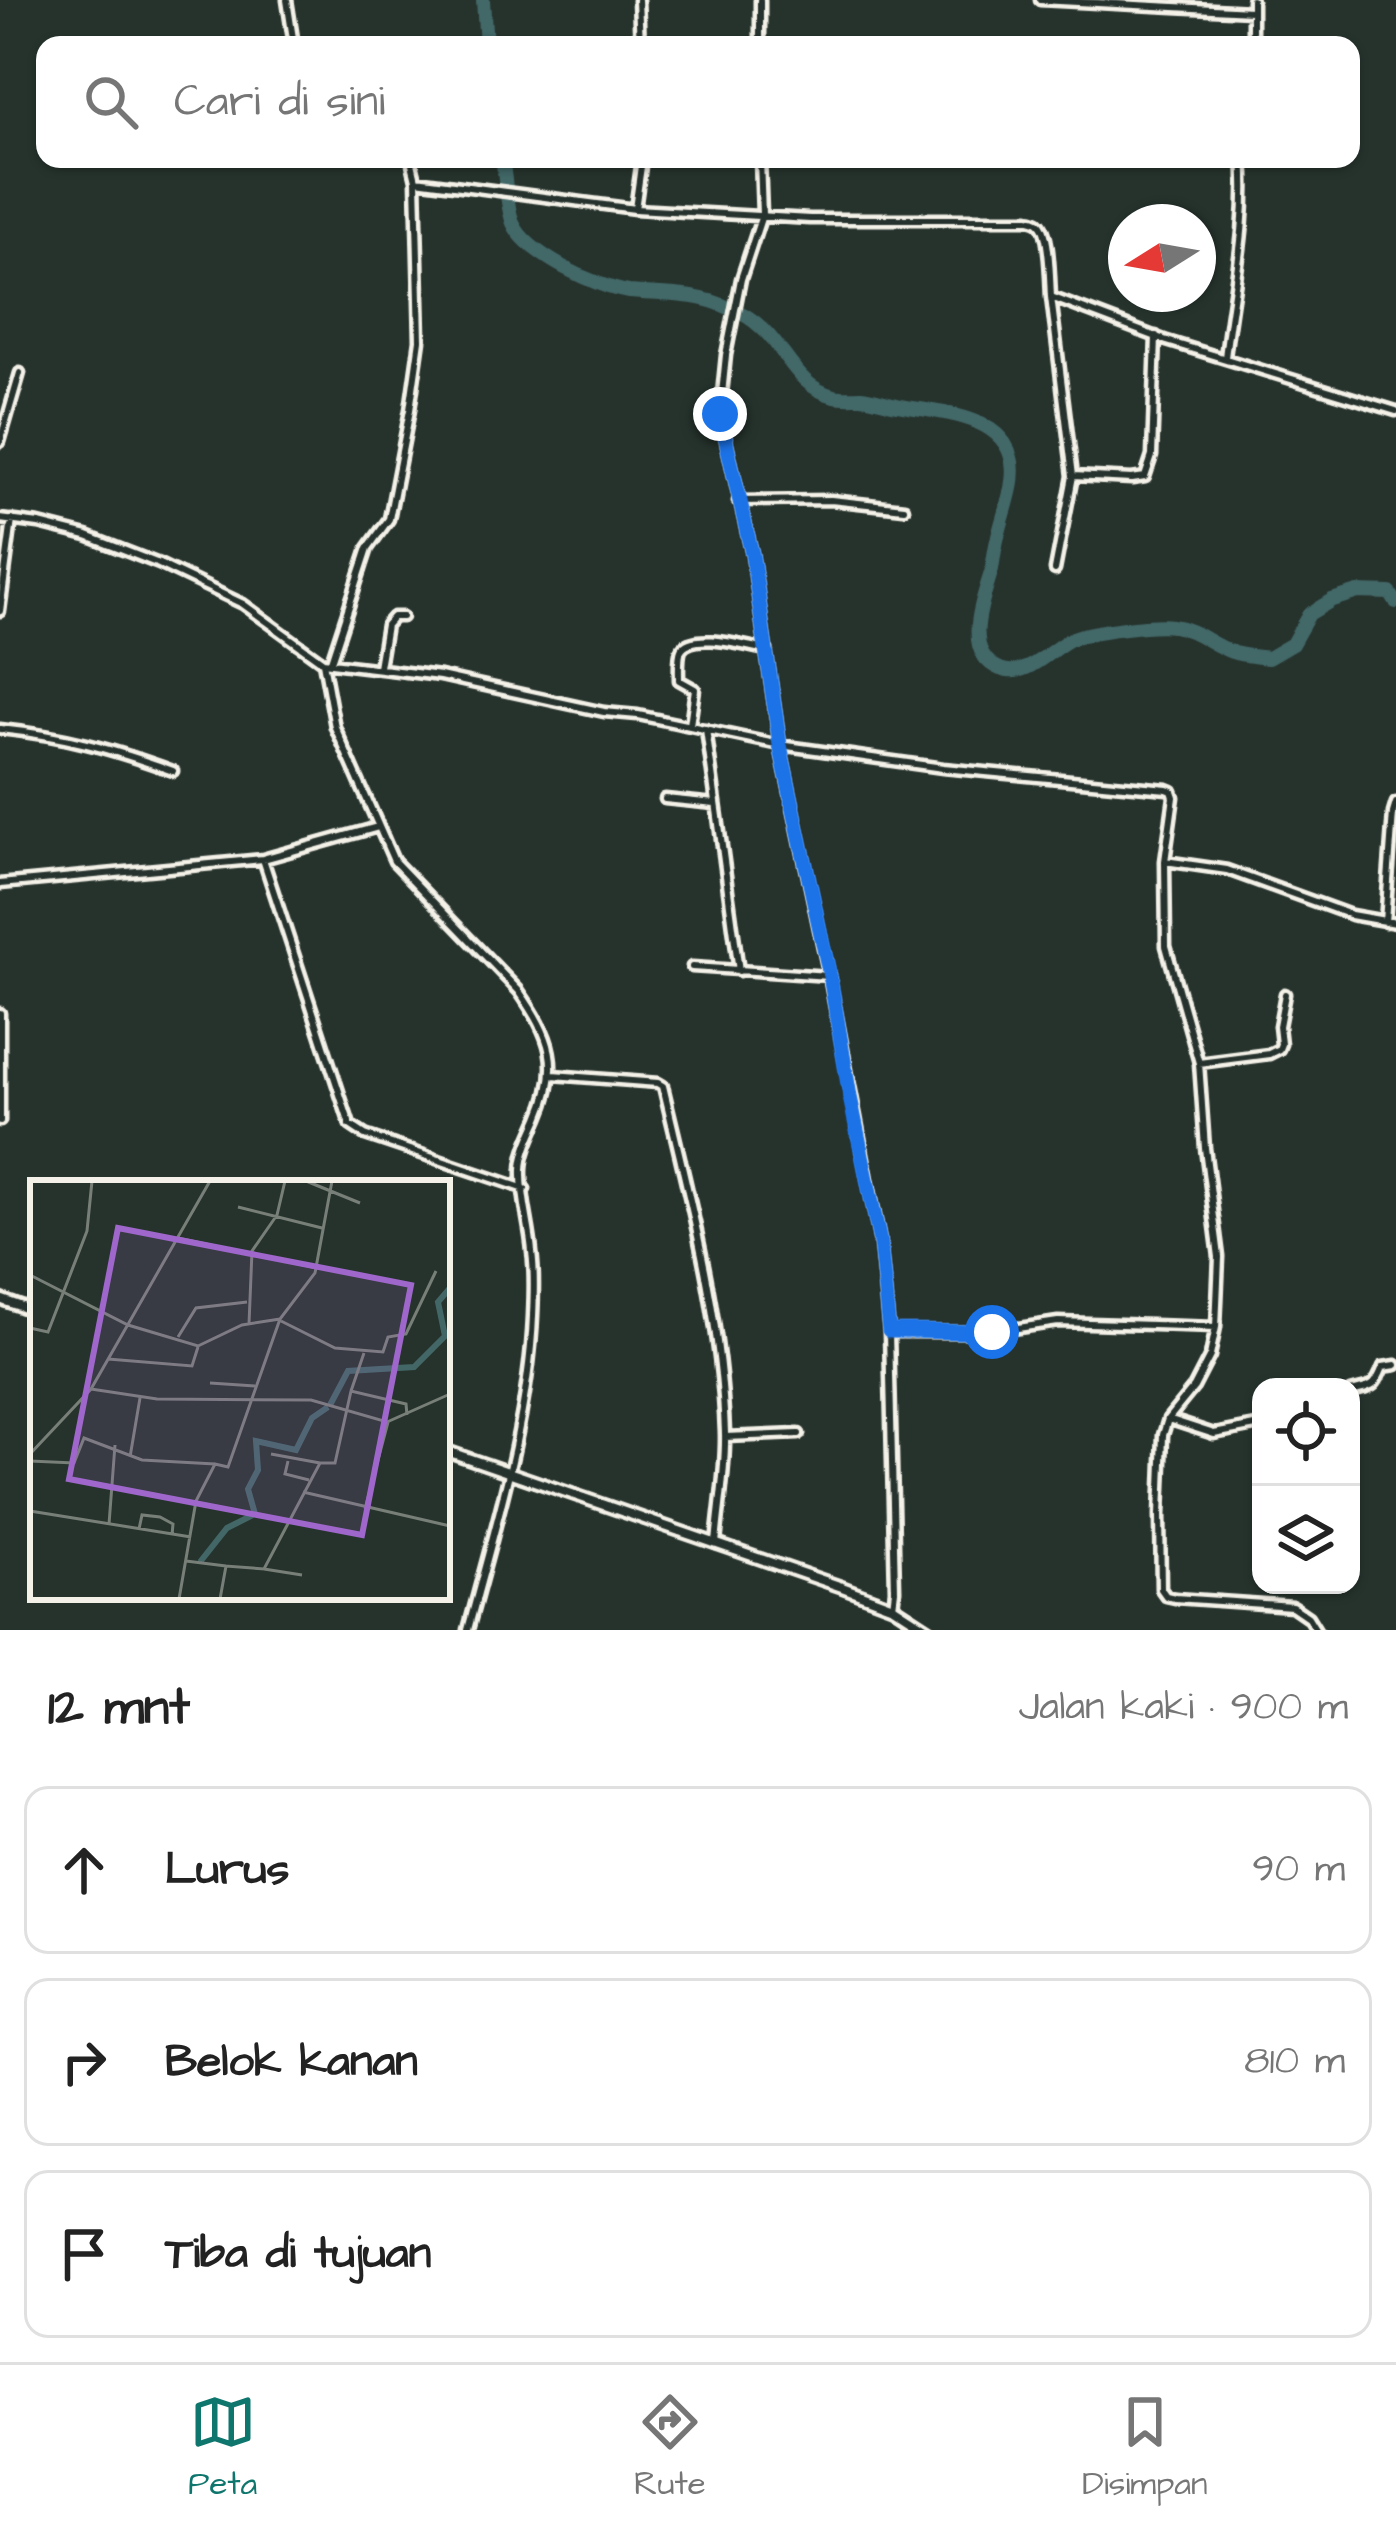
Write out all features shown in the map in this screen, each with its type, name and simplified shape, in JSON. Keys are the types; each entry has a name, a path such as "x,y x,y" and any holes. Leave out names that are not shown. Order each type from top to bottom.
{"street":[{"path":"287,0 293,36"},
{"path":"638,0 640,36"},
{"path":"760,0 760,36"},
{"path":"1040,0 1251,11"},
{"path":"1252,0 1252,36"},
{"path":"413,168 420,340 389,519 368,548 327,662 335,727 394,861 526,1001 544,1034 553,1075 522,1170 532,1249 533,1321 509,1472 468,1630"},
{"path":"635,209 641,168"},
{"path":"760,168 762,215 741,279 720,414 752,554 780,745 880,1242 889,1331 892,1606"},
{"path":"1225,359 1244,168"},
{"path":"416,180 635,209 810,219 1029,219 1042,224 1073,476 1054,570"},
{"path":"1051,297 1225,359 1396,411"},
{"path":"1073,476 1145,477 1152,456 1156,336"},
{"path":"0,442 20,373"},
{"path":"738,501 831,500 904,508"},
{"path":"0,519 87,536 160,564 242,604 327,662 440,676 780,745 943,768 1172,791 1165,861 1166,946 1198,1063 1219,1257 1210,1356 1194,1387 1168,1418 1163,1435 1162,1592 1175,1598 1292,1606 1316,1630"},
{"path":"0,611 12,520"},
{"path":"379,667 386,625 393,617 402,617"},
{"path":"690,726 695,688 679,680 685,646 700,639 767,650"},
{"path":"0,729 88,742 173,771"},
{"path":"706,729 739,971"},
{"path":"665,799 715,804"},
{"path":"1384,922 1396,803"},
{"path":"0,884 267,857 377,827"},
{"path":"267,857 350,1125 365,1135 525,1190"},
{"path":"1165,861 1227,870 1351,915 1396,923"},
{"path":"692,968 830,976"},
{"path":"1198,1063 1280,1049 1285,994"},
{"path":"0,1013 0,1120"},
{"path":"553,1075 663,1086 711,1294 725,1437 716,1544"},
{"path":"0,1299 30,1310"},
{"path":"889,1331 992,1332 1058,1322 1216,1327"},
{"path":"1360,1390 1374,1386 1383,1367 1396,1365"},
{"path":"1168,1418 1214,1434 1252,1427"},
{"path":"725,1437 800,1435"},
{"path":"450,1452 892,1606 930,1630"}],"waterway":[{"path":"483,0 485,36"},
{"path":"503,168 513,223 547,257 616,289 693,297 729,308"},
{"path":"741,313 768,334 796,371 819,390 966,418 996,434 1006,446 1013,470 1011,488 978,624 981,650 1000,669 1030,666 1082,635 1152,626 1181,628 1232,652 1268,658 1292,644 1309,614 1332,600 1358,592 1390,593 1396,602"}],"route":[{"path":"720,414 752,554 780,745 880,1242 889,1331 992,1332"}]}
